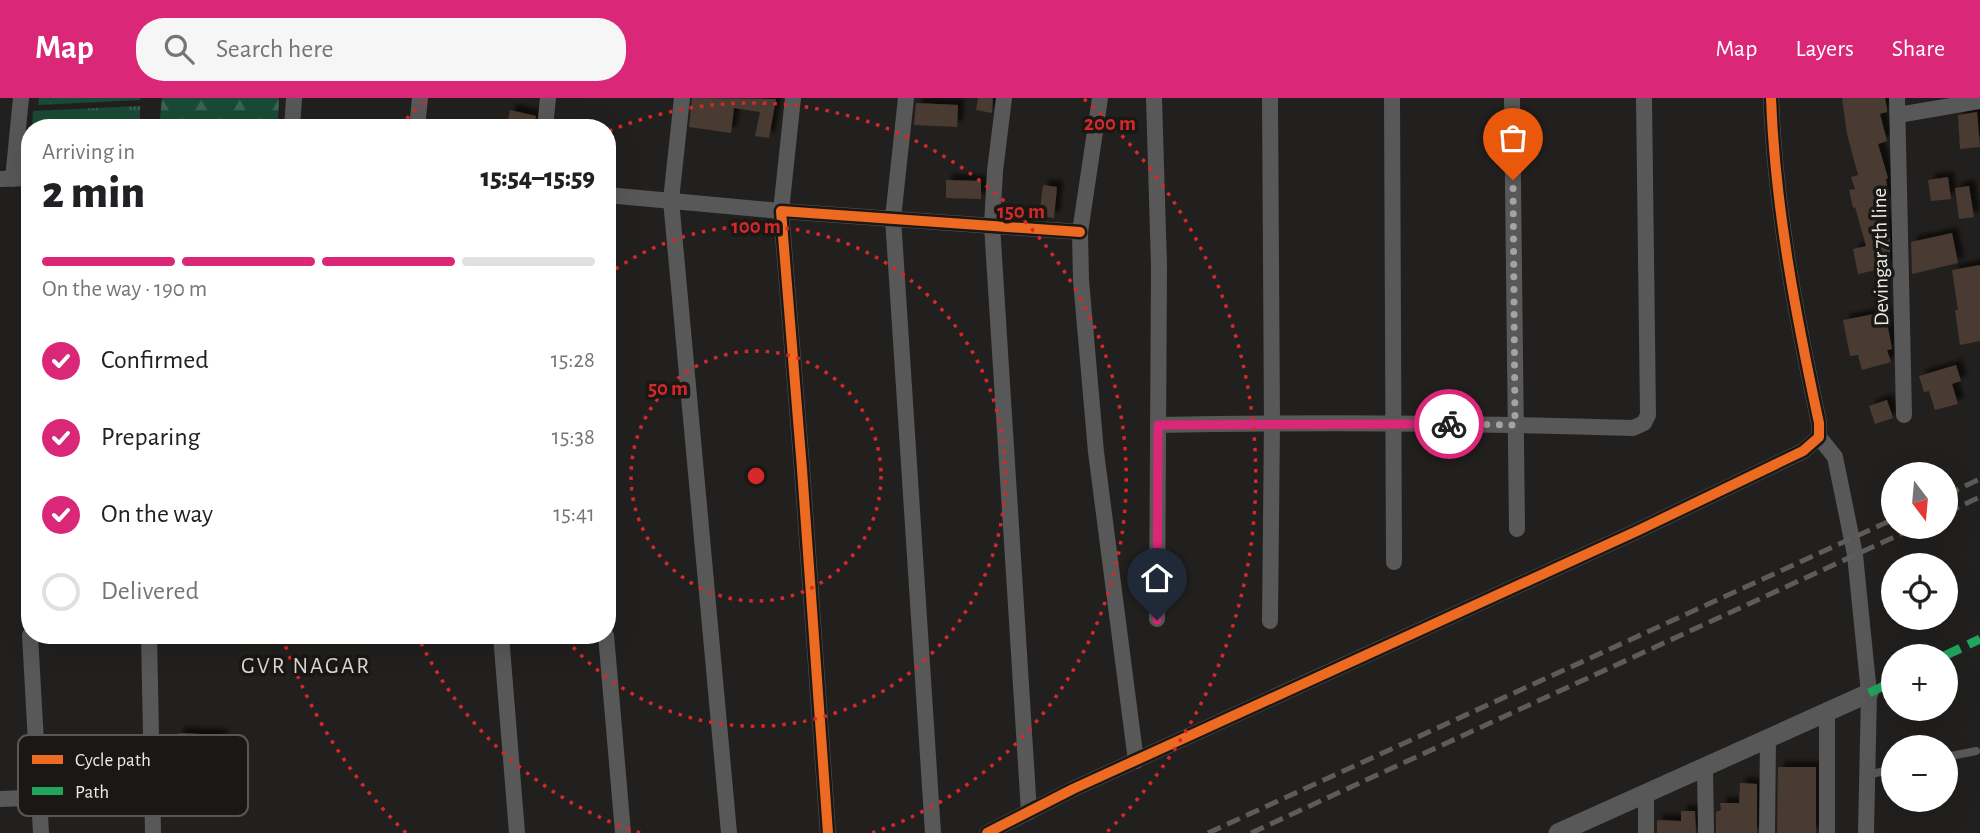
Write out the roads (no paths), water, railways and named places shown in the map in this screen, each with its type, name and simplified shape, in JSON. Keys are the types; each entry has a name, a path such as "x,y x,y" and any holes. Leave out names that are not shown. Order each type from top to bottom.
{"street":[{"path":"14,179 21,98"},
{"path":"293,119 294,98"},
{"path":"418,119 420,98"},
{"path":"546,119 548,98"},
{"path":"682,98 671,200 729,833"},
{"path":"793,98 781,211 828,833"},
{"path":"906,98 893,218 933,833"},
{"path":"1004,98 992,225 1029,812"},
{"path":"1100,98 1080,232 1081,280 1096,452 1136,761"},
{"path":"1154,98 1159,266 1157,620"},
{"path":"1270,98 1270,621"},
{"path":"1392,98 1394,562"},
{"path":"1512,98 1517,529"},
{"path":"1158,425 1272,423 1633,428 1644,423 1647,415 1644,98"},
{"path":"1771,98 1784,240 1819,430 1835,457 1855,555 1869,693 1866,833"},
{"name":"Devingar 7th line","path":"1897,98 1904,415"},
{"path":"1898,115 1980,101"},
{"path":"616,196 781,211 1080,232"},
{"path":"987,833 1803,451 1819,430"},
{"path":"30,644 35,735"},
{"path":"149,644 151,735"},
{"path":"502,644 517,833"},
{"path":"607,644 623,833"},
{"path":"1558,833 1592,825 1646,793 1869,693"},
{"path":"1827,712 1827,833"},
{"path":"1768,738 1768,833"},
{"path":"1705,766 1706,833"},
{"path":"1646,793 1646,833"},
{"path":"0,799 18,798"}],"lane":[{"path":"1958,755 1976,751"},
{"path":"1867,775 1881,772"}],"railway":[{"path":"1958,489 1980,479"},
{"path":"1958,507 1980,497"},
{"path":"1208,833 1881,525"},
{"path":"1251,833 1890,539"}],"district":[{"name":"GVR NAGAR","path":"306,665"}]}
